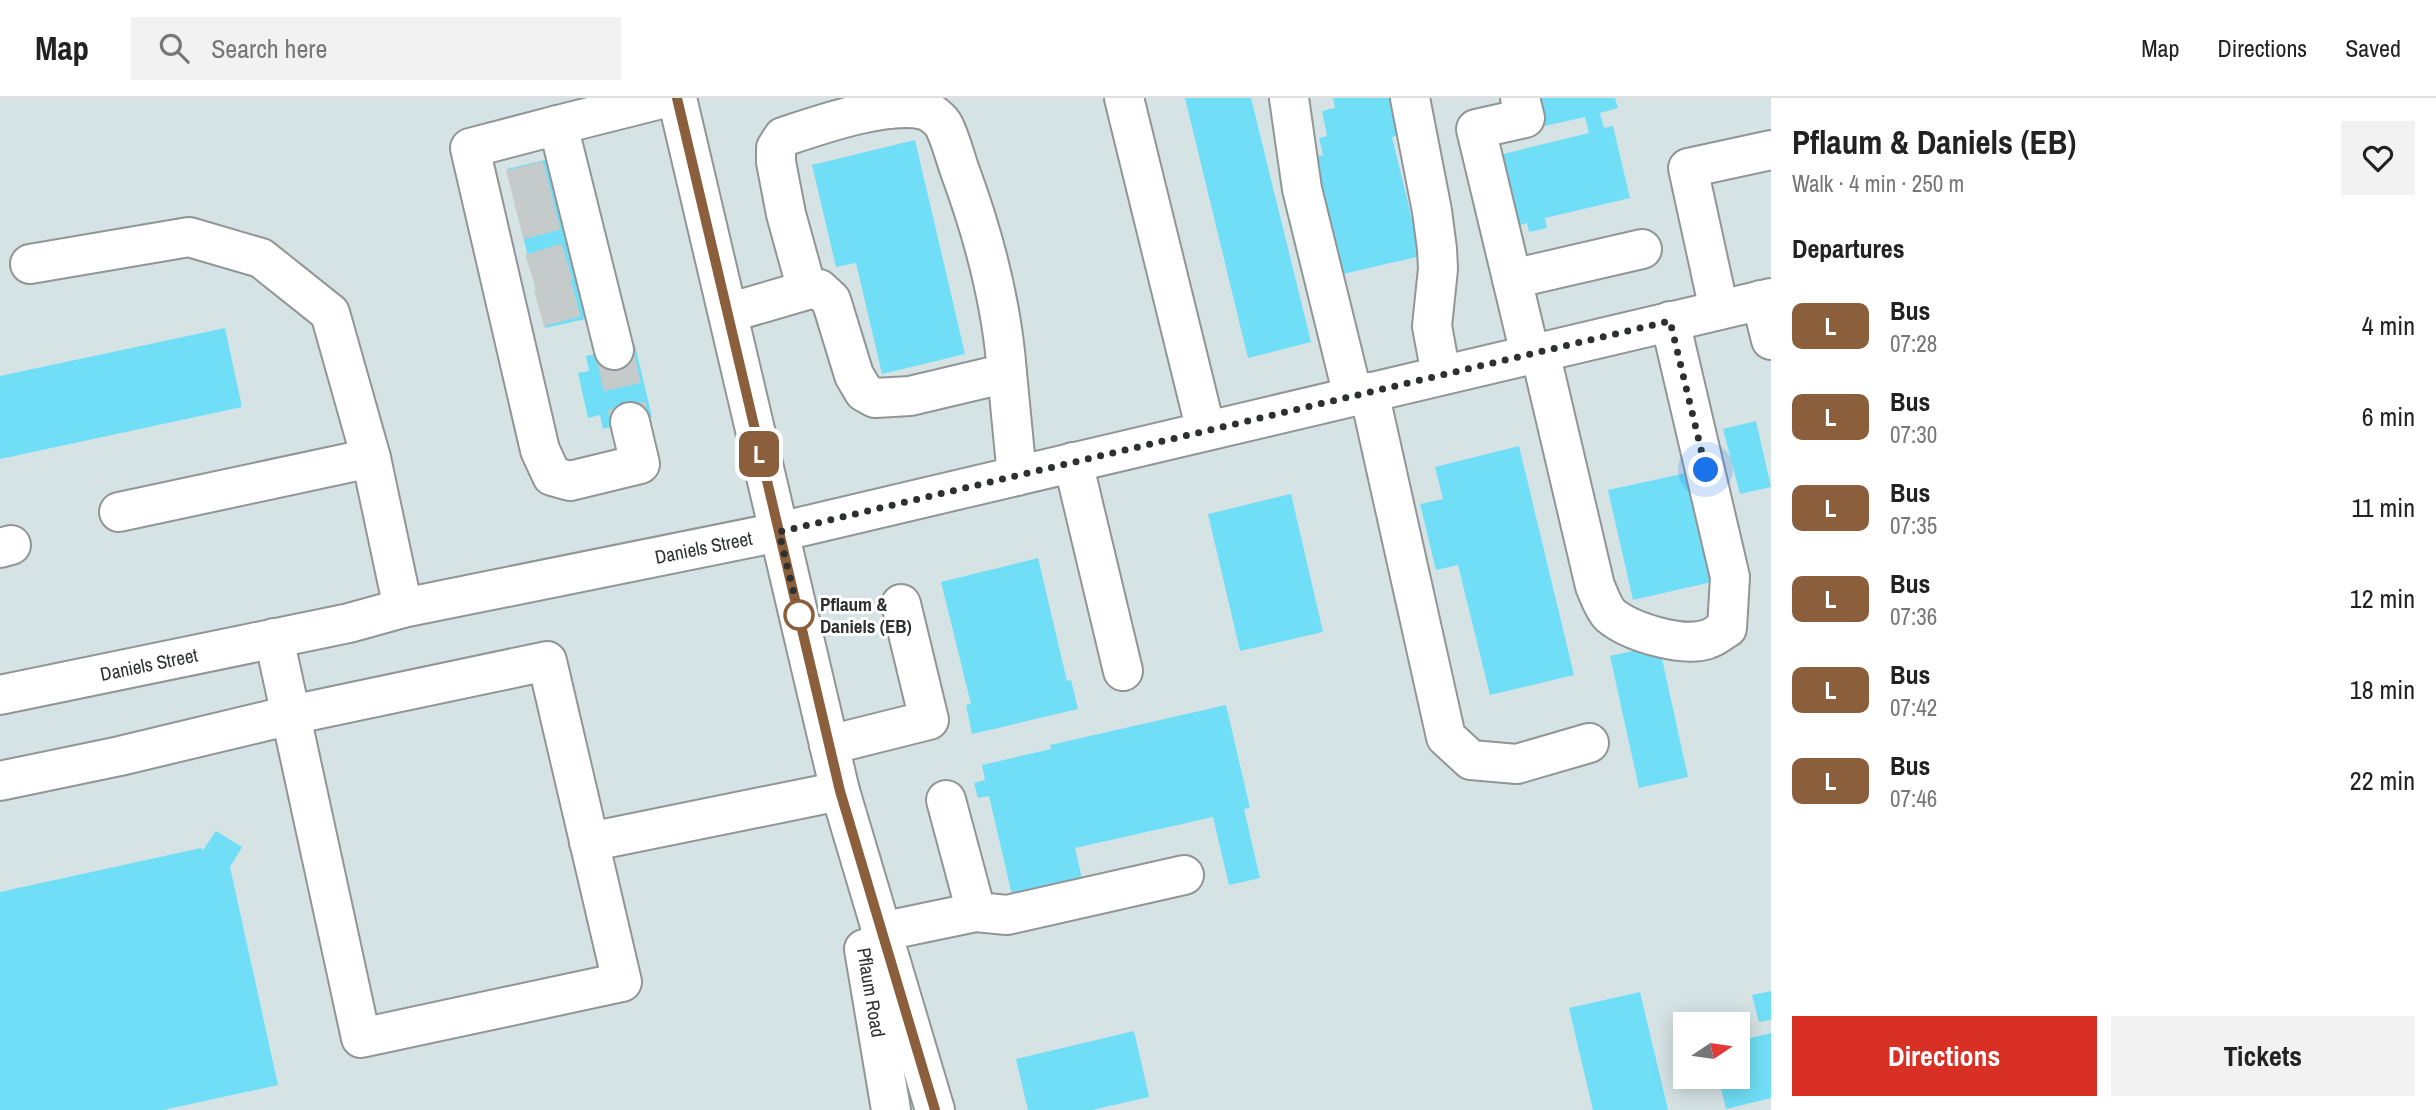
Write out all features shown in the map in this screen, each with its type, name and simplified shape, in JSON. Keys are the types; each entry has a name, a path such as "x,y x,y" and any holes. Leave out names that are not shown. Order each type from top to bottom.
{"street":[{"path":"630,422 640,464 570,481 552,476 540,450 520,294 500,208 470,148 665,98"},
{"name":"Pflaum Road","path":"677,98 840,791 935,1110"},
{"path":"1124,98 1206,431"},
{"path":"1289,98 1303,189 1361,394 1446,737 1471,760 1517,764 1589,743"},
{"path":"1410,98 1437,249 1438,269 1432,326 1441,375"},
{"path":"1520,98 1525,118 1476,129 1512,279 1535,353 1595,586 1608,613 1630,628 1686,642 1709,639 1727,628 1730,577 1670,321"},
{"path":"807,290 786,214 776,162 776,148 783,137 853,116 898,108 926,110 943,124 974,208 1005,344 1017,476"},
{"path":"558,125 565,191 581,258 590,294 614,350"},
{"path":"1719,310 1688,168 1771,150"},
{"path":"30,264 189,237 261,258 330,313 371,458 404,608"},
{"path":"1512,279 1642,249"},
{"path":"728,313 819,289 831,300 854,374 863,392 875,398 910,396 1007,373"},
{"path":"1766,299 1771,340"},
{"name":"Daniels Street","path":"0,695 349,623 404,608 779,532 1766,299"},
{"path":"119,512 371,458"},
{"path":"1073,462 1123,671"},
{"path":"829,745 929,720 901,604"},
{"path":"0,781 120,756 291,715 547,661 622,982 361,1038 291,715 274,638"},
{"path":"589,842 840,791"},
{"name":"Pflaum Road","path":"840,791 891,1110"},
{"path":"946,800 976,912"},
{"path":"880,932 976,912 1007,915 1184,875"}],"shaded area":[{"path":"0,98 1771,98 1771,1110 0,1110"}],"building":[{"path":"1185,98 1251,98 1311,342 1248,358"},
{"path":"1333,98 1400,98 1408,133 1392,137 1421,256 1343,274 1315,157 1323,155 1319,138 1327,136 1322,111 1335,108"},
{"path":"1539,98 1615,98 1618,108 1600,113 1604,128 1613,126 1630,198 1545,218 1547,228 1529,232 1527,223 1520,225 1503,154 1589,133 1585,117 1545,126"},
{"path":"915,140 965,354 882,374 856,263 836,267 812,165"},
{"path":"548,159 586,319 545,328 507,169"},
{"path":"225,328 242,407 0,459 0,376"},
{"path":"635,345 652,417 603,429 600,415 588,418 578,373 589,371 586,356"},
{"path":"1756,421 1771,487 1740,494 1723,429"},
{"path":"1519,446 1574,675 1490,695 1458,565 1436,570 1420,504 1443,499 1435,467"},
{"path":"1691,472 1716,581 1633,600 1608,490"},
{"path":"1291,494 1323,632 1240,651 1208,514"},
{"path":"1038,558 1067,681 1071,680 1078,709 972,734 966,705 971,704 941,582"},
{"path":"1659,645 1688,777 1639,788 1610,656"},
{"path":"1226,705 1250,808 1244,809 1260,878 1229,885 1213,817 1075,848 1082,879 1012,895 989,796 978,798 974,783 985,780 982,765 1051,749 1050,745"},
{"path":"216,831 242,847 230,867 278,1085 163,1110 0,1110 0,892 201,848 203,850"},
{"path":"1771,991 1771,1020 1759,1022 1752,995"},
{"path":"1640,992 1668,1110 1593,1110 1569,1008"},
{"path":"1134,1031 1149,1097 1092,1110 1028,1110 1016,1059"},
{"path":"1771,1033 1771,1098 1726,1109 1721,1089 1750,1089 1750,1038"}],"tunnel":[{"path":"511,189 552,178"},
{"path":"519,221 560,210"},
{"path":"531,273 572,260"},
{"path":"539,308 580,297"},
{"path":"614,350 630,422"}],"bus line":[{"name":"L","path":"677,98 840,791 935,1110"}],"place":[{"name":"Pflaum & Daniels (EB)","path":"799,615"}],"route":[{"path":"799,615 779,532 1670,321 1706,470"}]}
